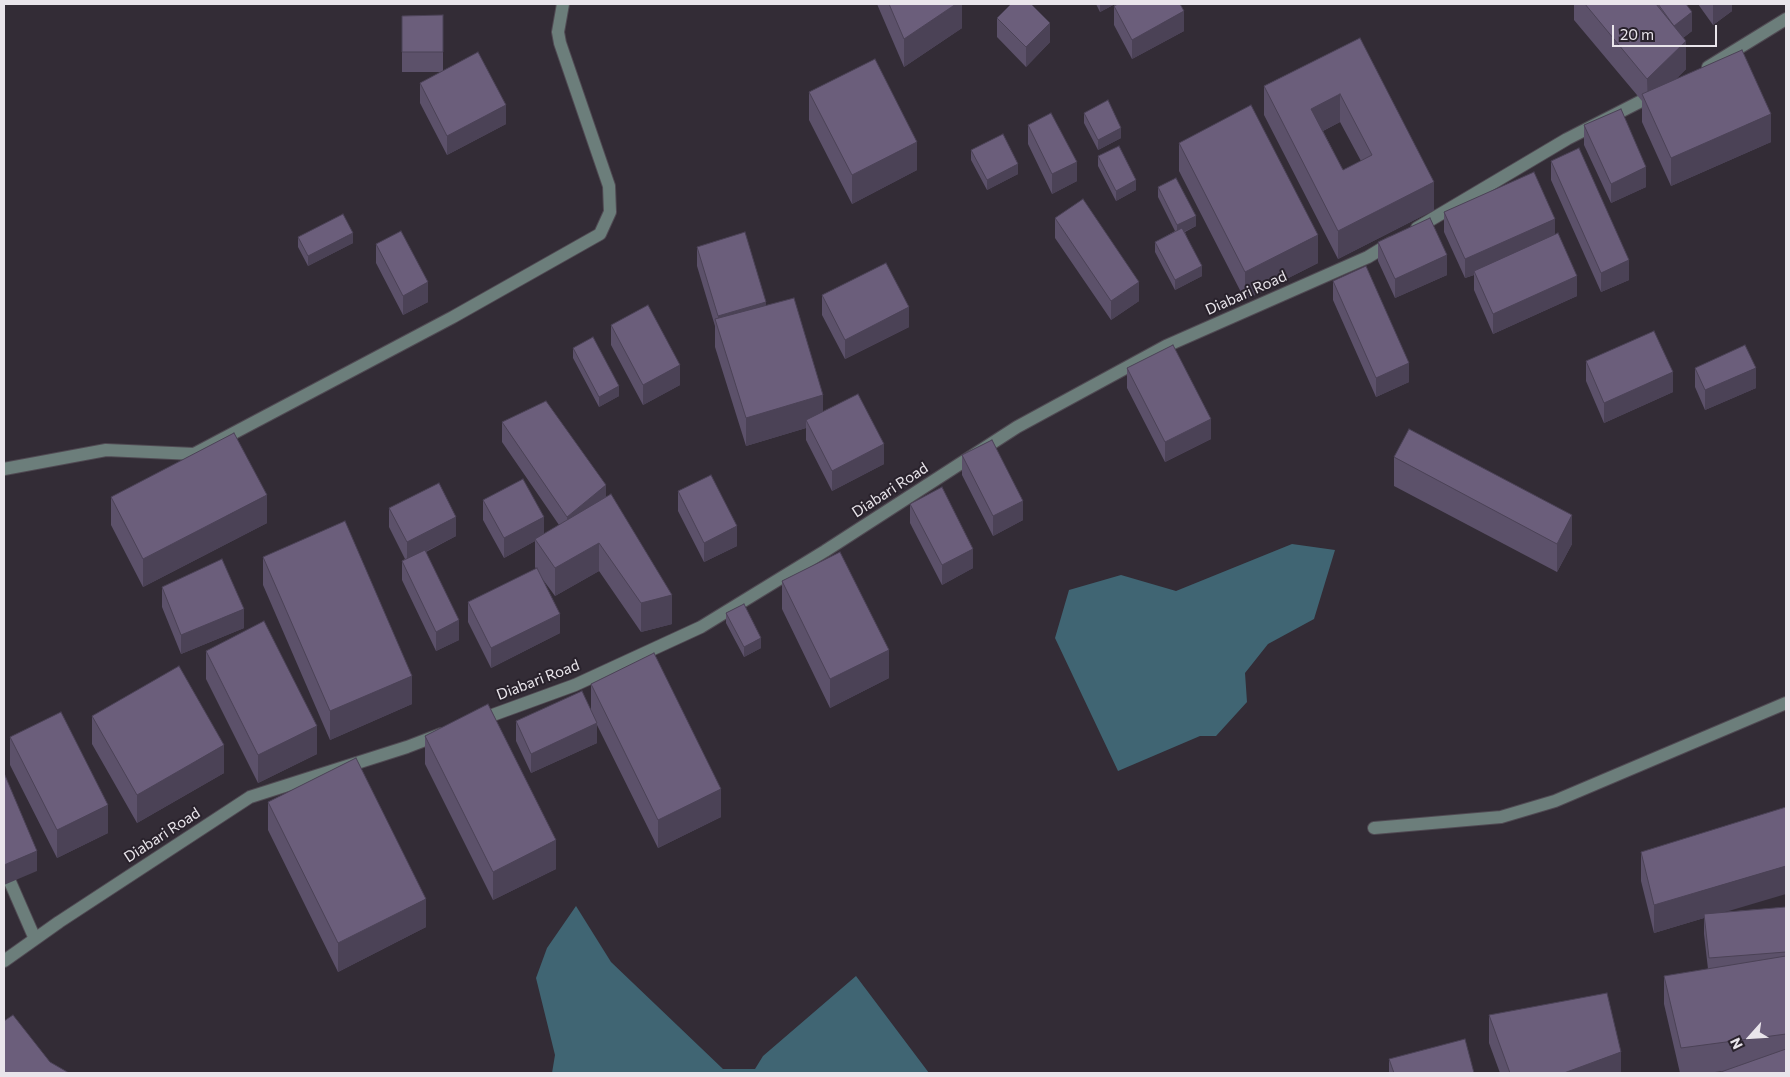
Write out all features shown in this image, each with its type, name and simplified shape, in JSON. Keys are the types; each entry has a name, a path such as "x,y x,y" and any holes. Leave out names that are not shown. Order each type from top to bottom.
{"street":[{"path":"4,469 106,450 194,454 453,316 600,234 610,212 609,186 560,43 558,32 563,4"},
{"path":"1696,73 1786,19"},
{"name":"Diabari Road","path":"4,961 250,797 407,747 575,685 701,627 825,551 1017,427 1166,346 1368,257 1567,139 1670,86"},
{"path":"1374,828 1501,817 1555,801 1786,703"},
{"path":"4,868 35,939"}],"water":[{"path":"1292,544 1335,550 1314,619 1268,644 1245,673 1247,702 1216,736 1200,736 1118,771 1055,638 1069,590 1121,575 1176,591"},
{"path":"576,906 611,962 723,1069 755,1069 763,1056 856,976 929,1073 552,1073 555,1055 536,978 547,948"}],"building":[{"path":"889,4 956,4 904,39"},
{"path":"1011,4 1031,4 1050,23 1026,47 997,18"},
{"path":"1118,4 1180,4 1184,11 1132,40 1114,6"},
{"path":"1585,4 1656,4 1686,41 1647,79"},
{"path":"1658,4 1686,4 1692,12 1674,26"},
{"path":"443,15 443,52 402,52 402,16"},
{"path":"1360,38 1434,182 1338,231 1264,86","holes":["1340,94 1372,155 1343,170 1311,109"]},
{"path":"1742,50 1771,114 1671,158 1642,94"},
{"path":"478,52 506,105 447,136 420,83"},
{"path":"875,59 917,142 852,175 809,92"},
{"path":"1108,100 1121,128 1098,140 1084,113"},
{"path":"1251,105 1318,235 1245,272 1179,143"},
{"path":"1621,109 1646,167 1611,184 1584,125"},
{"path":"1051,113 1077,162 1052,174 1028,125"},
{"path":"1003,134 1018,164 987,180 971,150"},
{"path":"1119,146 1136,180 1116,191 1098,156"},
{"path":"1579,148 1629,260 1601,273 1551,161"},
{"path":"1534,172 1555,219 1465,259 1444,212"},
{"path":"1176,178 1196,216 1177,225 1158,187"},
{"path":"1083,199 1139,282 1111,301 1055,218"},
{"path":"343,214 353,233 308,256 298,237"},
{"path":"1430,218 1447,255 1395,279 1378,242"},
{"path":"1182,228 1202,266 1175,280 1155,242"},
{"path":"401,231 428,282 403,296 376,244"},
{"path":"745,232 766,302 718,316 697,247"},
{"path":"1558,233 1577,276 1493,314 1474,271"},
{"path":"886,263 909,307 845,340 822,295"},
{"path":"1366,266 1409,363 1376,378 1333,281"},
{"path":"794,298 823,395 746,418 715,319"},
{"path":"648,305 680,365 643,385 611,325"},
{"path":"1654,331 1673,372 1604,403 1586,361"},
{"path":"593,337 619,386 599,397 573,348"},
{"path":"1173,345 1211,419 1165,442 1127,368"},
{"path":"1745,345 1756,368 1705,390 1695,368"},
{"path":"858,394 884,444 832,471 806,420"},
{"path":"546,401 606,485 567,517 502,422"},
{"path":"1409,429 1572,515 1557,544 1394,457"},
{"path":"234,433 267,495 143,559 111,497"},
{"path":"992,440 1023,501 993,516 962,455"},
{"path":"711,475 737,526 704,543 678,491"},
{"path":"523,479 544,517 504,538 483,500"},
{"path":"439,483 456,517 407,542 389,508"},
{"path":"942,487 973,549 942,565 910,504"},
{"path":"611,494 672,595 641,603 599,543 555,568 535,539"},
{"path":"345,521 412,676 330,711 263,557"},
{"path":"425,550 459,620 436,632 402,561"},
{"path":"840,552 889,650 830,679 782,581"},
{"path":"222,559 244,609 181,635 162,587"},
{"path":"537,568 560,614 491,648 468,602"},
{"path":"744,604 761,638 744,647 726,613"},
{"path":"264,621 317,726 258,755 206,651"},
{"path":"654,653 721,789 658,820 591,684"},
{"path":"179,666 224,745 137,795 92,716"},
{"path":"582,691 597,723 531,754 516,721"},
{"path":"488,704 556,840 493,872 425,736"},
{"path":"61,712 108,805 57,830 10,737"},
{"path":"356,758 426,899 338,943 268,802"},
{"path":"4,773 37,851 4,865"},
{"path":"1786,807 1786,866 1654,905 1641,852"},
{"path":"1786,907 1786,952 1709,958 1704,914"},
{"path":"1786,956 1786,1034 1681,1048 1664,976"},
{"path":"1607,993 1621,1052 1564,1073 1510,1073 1489,1015"},
{"path":"13,1015 50,1062 69,1073 4,1073 4,1021"},
{"path":"1465,1039 1474,1073 1394,1073 1389,1059"},
{"path":"1786,1049 1786,1073 1718,1073"}]}
